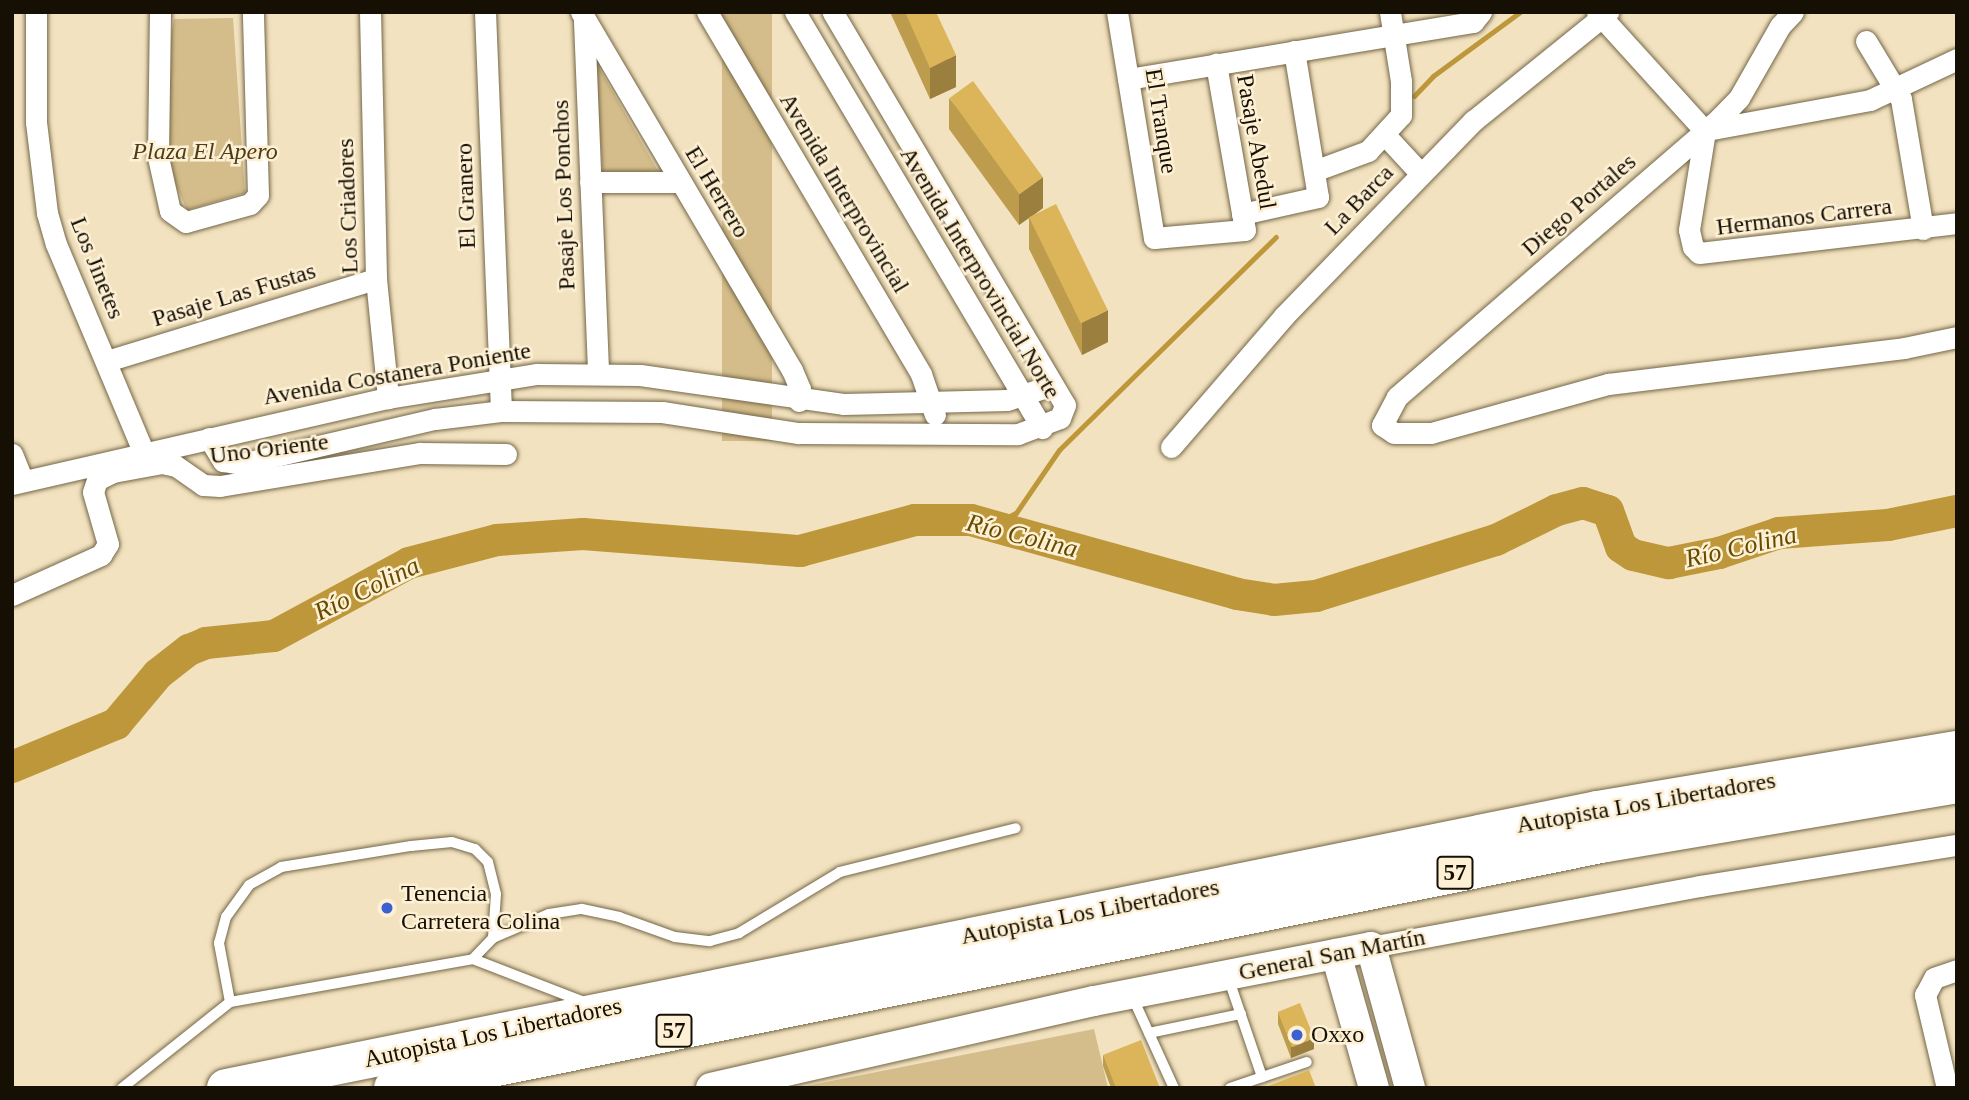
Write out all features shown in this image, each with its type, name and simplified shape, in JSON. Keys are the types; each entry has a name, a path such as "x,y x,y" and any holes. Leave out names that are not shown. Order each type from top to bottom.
{"highway":[{"name":"Autopista Los Libertadores","path":"226,1088 1597,810 1957,750"},
{"name":"Autopista Los Libertadores","path":"393,1088 1606,843 1957,784"}],"street":[{"name":"Los Jinetes","path":"36,12 36,122 47,213 60,255 143,451"},
{"path":"160,12 158,157 170,211 174,218 187,222 250,205 258,195 253,12"},
{"name":"Los Criadores","path":"370,12 376,279 388,398"},
{"name":"El Granero","path":"485,12 501,411"},
{"name":"Avenida Interprovincial","path":"707,12 921,374 940,433"},
{"name":"Avenida Interprovincial Norte","path":"795,12 1042,428 1065,412 1053,385 833,12"},
{"name":"El Tranque","path":"1116,12 1154,238 1243,222"},
{"path":"1314,171 1355,159 1385,135 1401,115 1390,12"},
{"name":"Diego Portales","path":"1793,12 1780,26 1739,98 1705,131 1397,397 1382,425 1394,433 1431,433 1608,384 1904,348 1957,337"},
{"name":"El Herrero","path":"582,14 792,370 800,389 799,401"},
{"name":"Pasaje Los Ponchos","path":"582,14 598,373"},
{"path":"1602,14 1705,131 1846,106 1895,90 1957,59"},
{"name":"La Barca","path":"1171,447 1284,316 1473,121 1602,14"},
{"path":"1128,79 1394,35 1480,15"},
{"path":"1866,41 1901,99 1923,229"},
{"path":"1243,222 1318,197 1294,51"},
{"name":"Pasaje Abedul","path":"1216,64 1243,222"},
{"name":"Hermanos Carrera","path":"1705,131 1689,230 1699,253 1957,223"},
{"path":"1385,135 1421,174"},
{"path":"590,183 680,182"},
{"name":"Pasaje Las Fustas","path":"107,361 376,279"},
{"name":"Avenida Costanera Poniente","path":"18,482 143,451 388,398 498,378 598,373 665,378 799,401 932,402 1023,397 1053,385"},
{"path":"209,438 223,461 241,464 435,419 501,411 662,412 798,433 1018,434 1042,428"},
{"name":"Uno Oriente","path":"12,595 101,555 108,544 93,492 97,480 113,472 162,463 176,466 203,485 220,486 420,453 506,454"},
{"path":"12,454 18,482"},
{"name":"General San Martín","path":"711,1088 776,1081 1131,994 1371,947 1712,884 1957,845"},
{"path":"1371,947 1410,1088"},
{"path":"1336,954 1374,1088"},
{"path":"1947,1088 1925,995 1934,978 1957,970"}],"lane":[{"path":"473,959 493,938 549,914 582,909 619,916 675,937 710,941 739,933 840,872 1016,828"},
{"path":"230,1002 219,943 226,917 249,886 281,867 411,846 463,844 484,855 492,873 493,938"},
{"path":"122,1088 230,1002 473,959 593,1006 614,1009"},
{"path":"1228,975 1262,1077"},
{"path":"1131,994 1174,1088"},
{"path":"1149,1033 1241,1014"},
{"path":"1230,1088 1307,1062"}],"green space":[{"path":"722,12 772,12 772,441 722,441"},
{"name":"Plaza El Apero","path":"233,18 245,193 187,210 167,165 169,49 174,19"},
{"path":"594,59 658,171 603,174"},
{"path":"1094,1029 1108,1088 796,1088"}],"building":[{"path":"905,12 936,12 956,55 930,68"},
{"path":"973,81 1043,177 1019,194 950,98"},
{"path":"1056,204 1108,310 1081,323 1029,217"},
{"path":"1300,1003 1314,1038 1292,1047 1278,1012"},
{"path":"1141,1040 1160,1088 1116,1088 1103,1055"},
{"path":"1309,1070 1316,1088 1263,1088"}],"waterway":[{"path":"1414,96 1433,76 1520,12"},
{"path":"996,523 1016,513 1059,450 1276,237"},
{"name":"Río Colina","path":"12,767 116,724 158,674 189,650 206,643 274,636 409,563 497,540 583,534 800,551 915,520 971,520 1237,594 1274,600 1316,596 1496,540 1557,510 1583,503 1608,511 1621,547 1633,555 1669,563 1719,553 1779,533 1888,525 1957,511"}],"place":[{"name":"Tenencia Carretera Colina","path":"387,908"},
{"name":"Oxxo","path":"1297,1035"}]}
